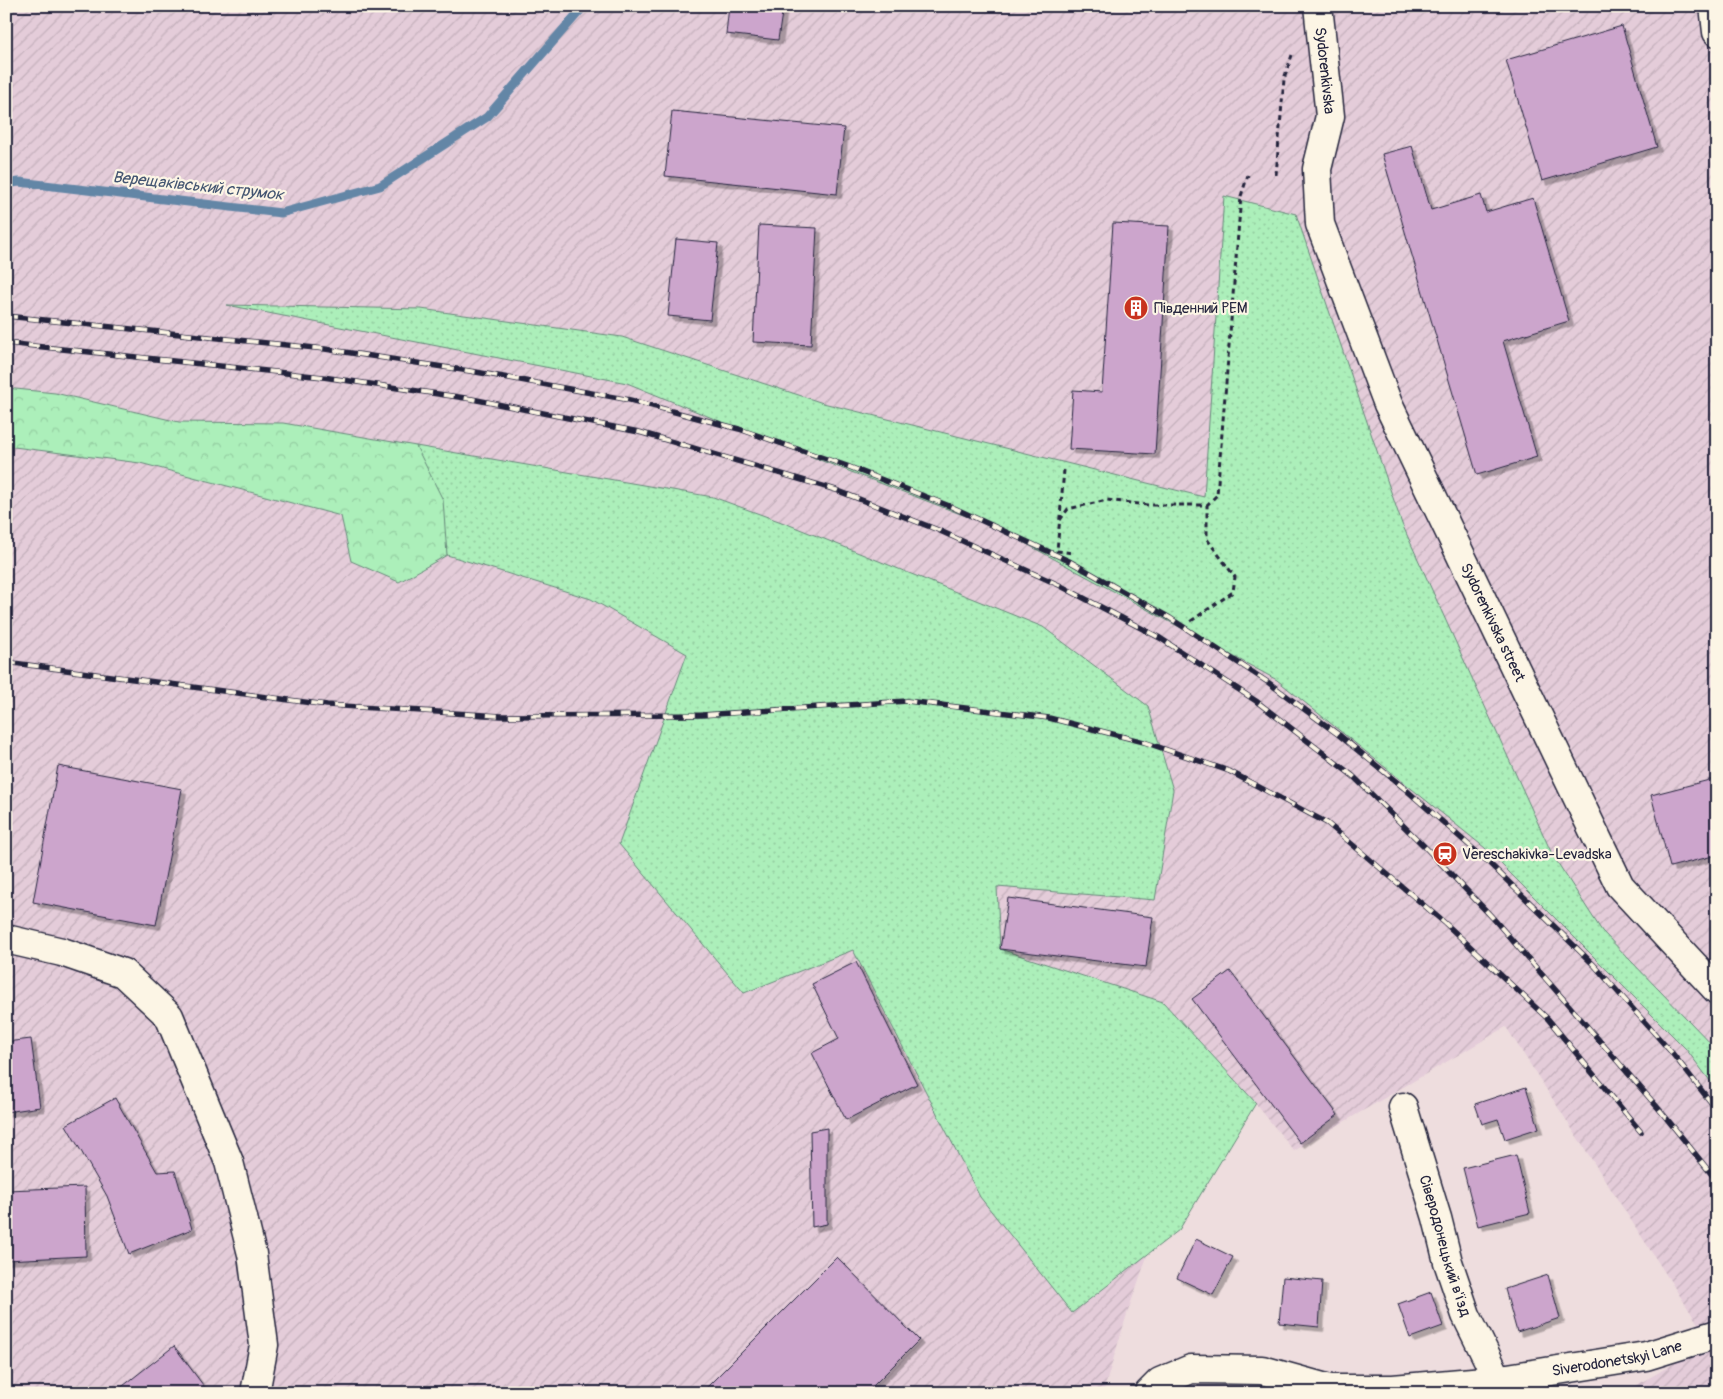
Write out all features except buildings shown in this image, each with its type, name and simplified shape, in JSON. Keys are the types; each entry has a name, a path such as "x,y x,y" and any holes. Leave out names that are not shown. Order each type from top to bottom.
{"street":[{"name":"Sydorenkivska street","path":"1318,6 1330,116 1317,169 1320,224 1388,404 1620,886 1717,990"},
{"path":"1714,6 1717,32"},
{"path":"6,939 62,952 123,973 169,1016 229,1162 252,1254 264,1345 255,1393"},
{"name":"Сіверодонецький в'їзд","path":"1403,1107 1437,1218 1448,1262 1466,1315 1498,1380"},
{"name":"Siverodonetskyi Lane","path":"1155,1387 1190,1369 1262,1370 1330,1389 1393,1389 1498,1380 1646,1356 1717,1334"}],"path":[{"path":"1276,175 1284,79 1292,57 1292,47"},
{"path":"1060,520 1068,509 1107,500 1147,505 1207,505 1217,495 1241,196 1248,176"},
{"path":"1064,470 1057,551 1073,553"},
{"path":"1191,621 1233,592 1235,577 1207,539 1207,505"}],"shaded area":[{"path":"6,6 1717,6 1717,1327 1702,1330 1506,1027 1294,1151 1256,1104 1166,1202 1127,1314 1103,1393 6,1393"},
{"path":"1717,1342 1717,1393 1623,1393 1706,1345"}],"green space":[{"path":"1224,196 1296,214 1402,524 1552,854 1602,931 1717,1050 1717,1090 1686,1049 1485,848 1277,680 997,528 739,429 627,383 227,305 421,309 622,337 823,403 1204,497"},
{"path":"6,388 55,393 179,422 283,423 416,446 443,500 447,555 399,582 351,561 341,516 140,463 6,446"},
{"path":"416,446 713,497 787,524 1043,627 1148,706 1173,790 1155,900 997,887 1000,949 1163,1002 1256,1103 1179,1230 1072,1313 980,1197 853,950 744,993 619,844 687,654 591,599 447,555"}],"waterway":[{"name":"Верещаківський струмок","path":"6,184 19,182 281,213 380,186 487,117 584,6"}],"railway":[{"path":"6,316 325,349 476,372 630,400 739,429 847,466 952,507 1069,561 1170,618 1269,683 1339,735 1404,788 1487,861 1594,965 1672,1053 1717,1110"},
{"path":"6,343 323,377 472,399 639,432 836,490 938,530 1059,585 1160,638 1256,701 1353,776 1492,917 1659,1109 1717,1181"},
{"path":"6,662 327,705 501,716 702,715 907,701 1049,718 1144,742 1229,771 1327,823 1446,924 1548,1019 1641,1132"}],"place":[{"name":"Південний РЕМ","path":"1136,308"},
{"name":"Vereschakivka-Levadska","path":"1445,854"}]}
